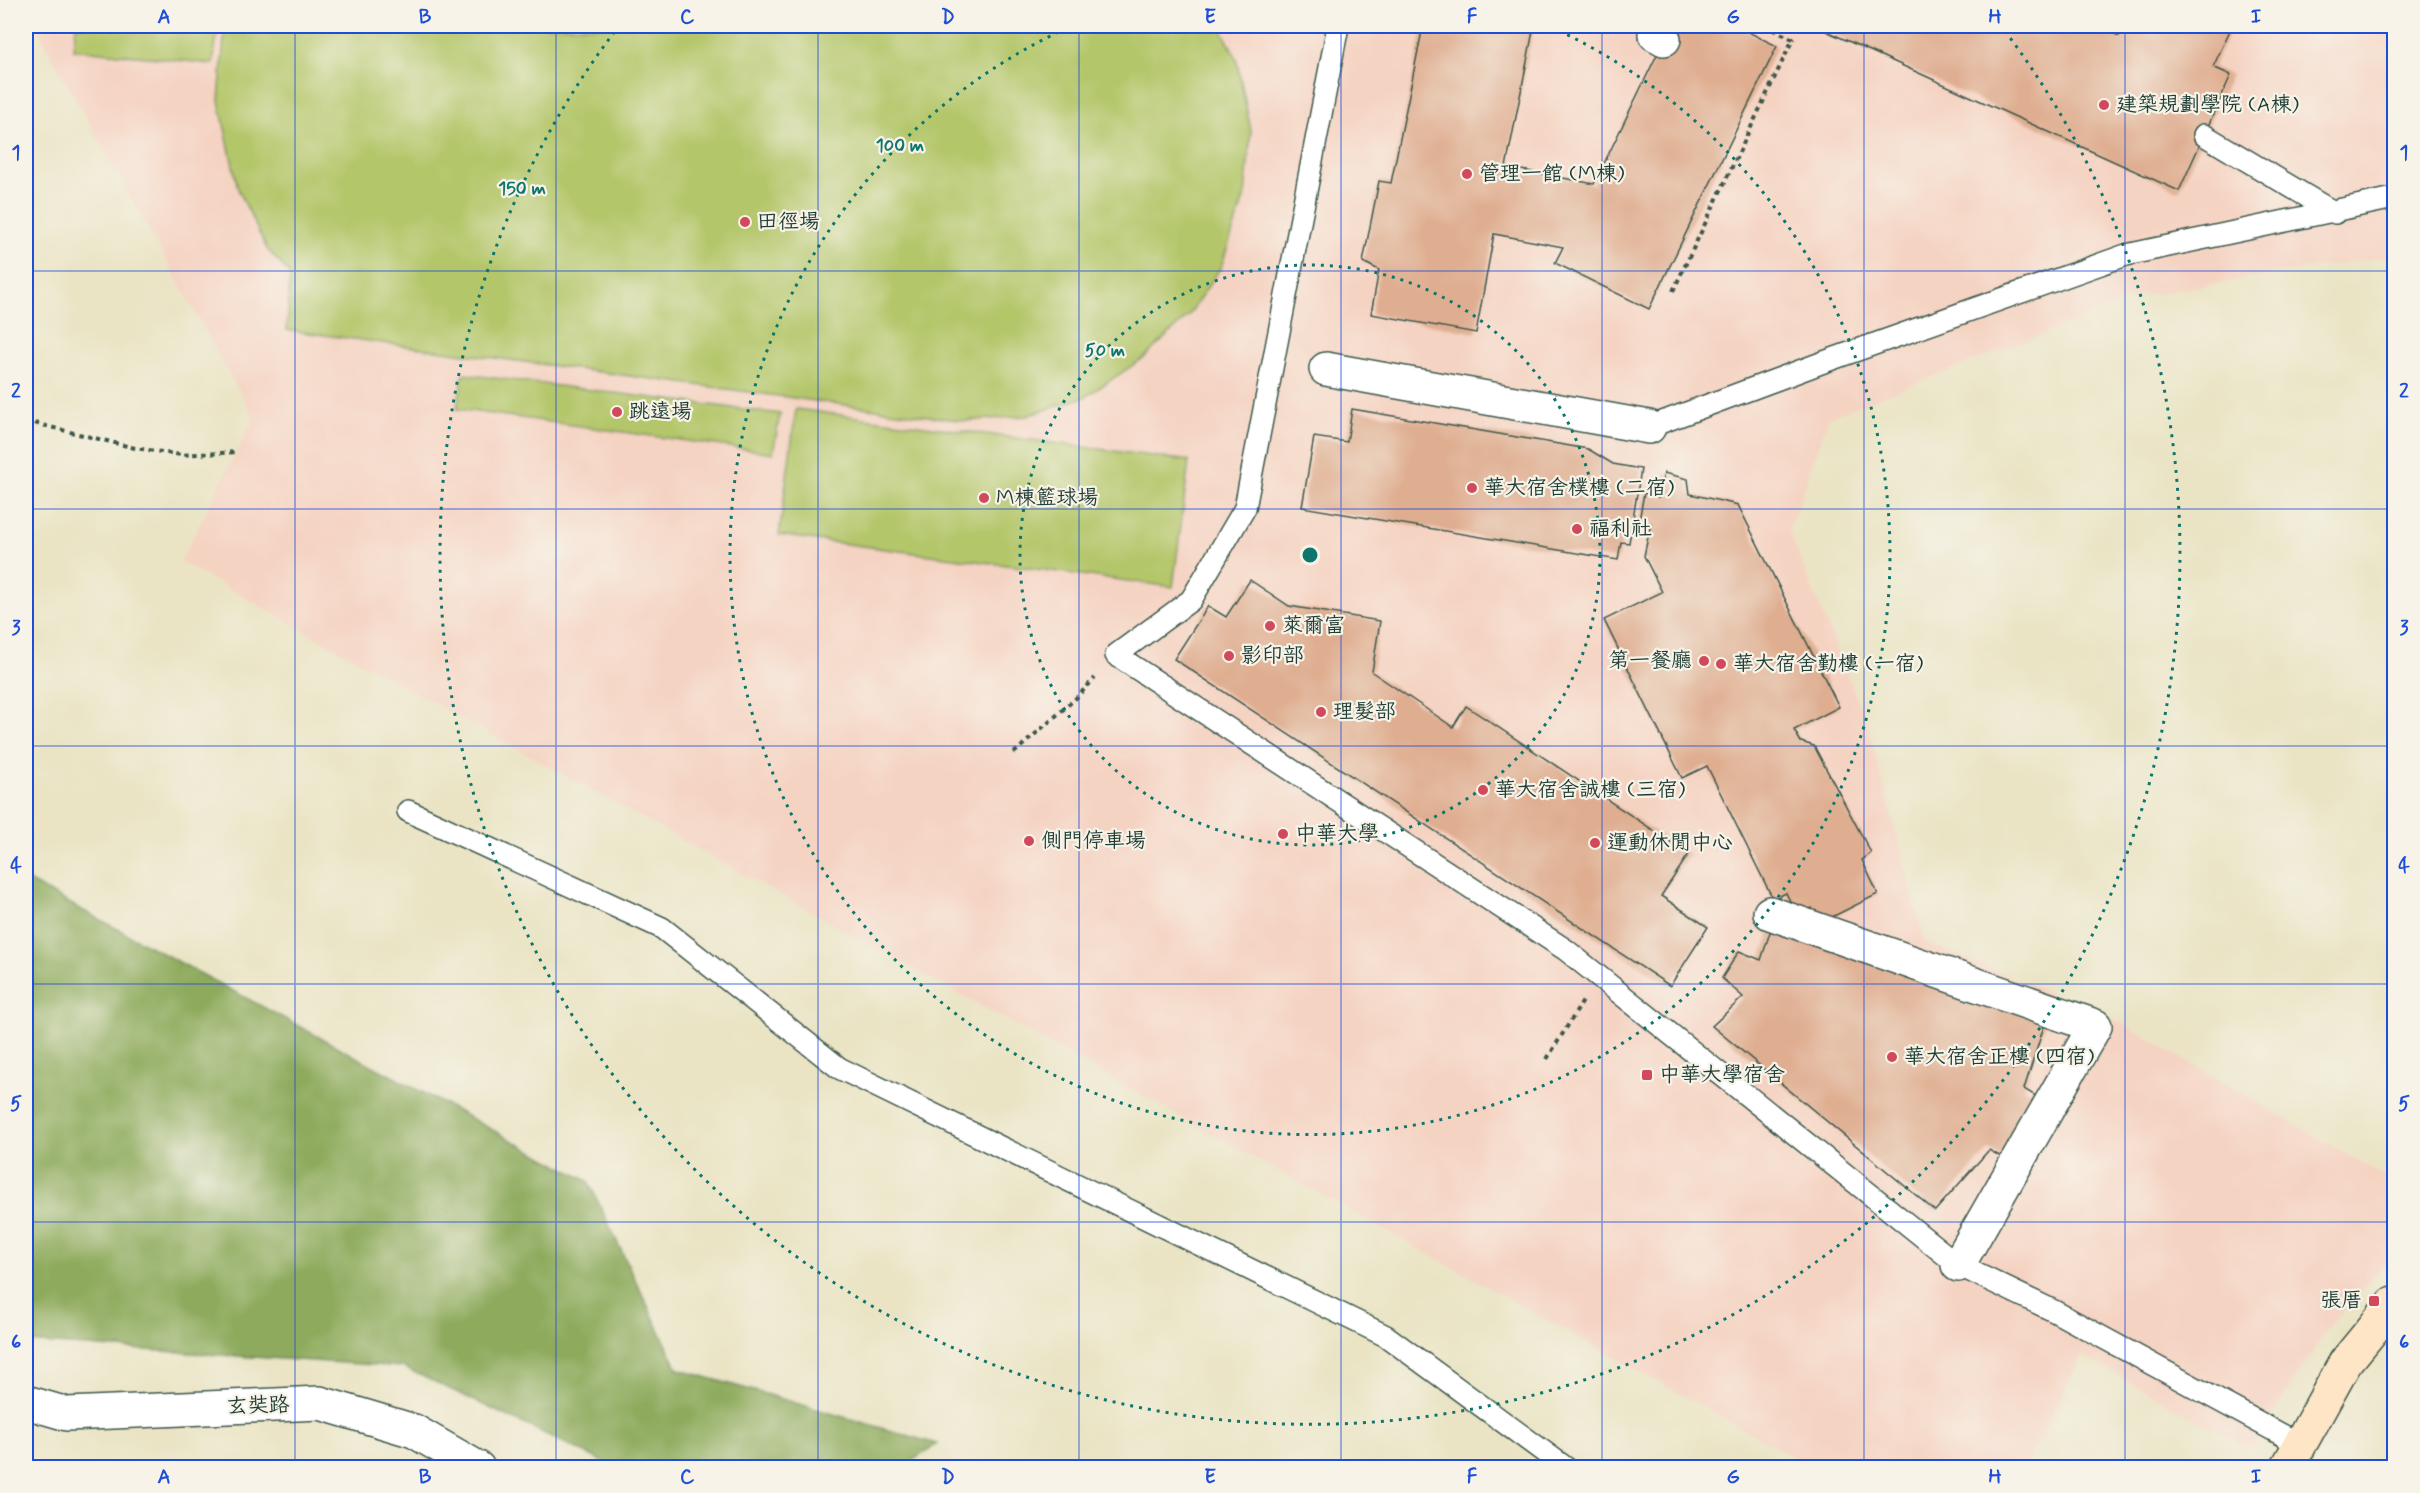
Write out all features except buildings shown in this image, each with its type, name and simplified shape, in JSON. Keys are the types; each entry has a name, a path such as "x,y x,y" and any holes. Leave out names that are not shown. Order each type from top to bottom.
{"main road":[{"path":"2293,1456 2345,1364 2394,1303"}],"street":[{"path":"1326,369 1649,427"},
{"path":"1770,914 2095,1026 1958,1265"},
{"name":"玄奘路","path":"26,1402 67,1414 320,1403 414,1431 478,1467"}],"lane":[{"path":"1338,26 1245,508 1191,600 1116,655 1566,950 1958,1265 2054,1311 2293,1456"},
{"path":"2204,135 2335,213"},
{"path":"1649,427 1821,363 2126,255 2335,213 2394,198"},
{"path":"408,811 662,928 839,1068 1386,1336 1566,1467"}],"path":[{"path":"1673,291 1793,39 1765,26"},
{"path":"26,421 135,448 181,455 237,452"},
{"path":"1014,753 1076,698 1116,655"},
{"path":"1547,1059 1599,975"}],"shaded area":[{"name":"中華大學","path":"35,26 2394,26 2394,255 2140,296 1829,417 1789,531 1868,726 1925,942 2117,1020 2394,1182 2394,1253 2328,1328 2250,1450 2082,1355 2026,1467 1812,1467 180,562 254,418"}],"green space":[{"path":"76,26 218,26 213,64 73,49"},
{"name":"田徑場","path":"225,26 1220,26 1236,57 1251,131 1245,195 1221,267 1189,315 1144,358 1085,397 1026,416 965,421 287,330 290,274 267,249 238,189 219,101"},
{"name":"跳遠場","path":"463,374 780,414 773,453 457,409"},
{"name":"M棟籃球場","path":"796,409 1189,461 1173,587 779,535"},
{"path":"26,880 588,1181 678,1369 937,1444 903,1467 615,1467 403,1367 26,1342"}],"place":[{"name":"建築規劃學院 (A棟)","path":"2104,105"},
{"name":"管理一館 (M棟)","path":"1467,174"},
{"name":"田徑場","path":"745,222"},
{"name":"跳遠場","path":"617,412"},
{"name":"華大宿舍樸樓 (二宿)","path":"1472,488"},
{"name":"M棟籃球場","path":"984,498"},
{"name":"福利社","path":"1577,529"},
{"name":"萊爾富","path":"1270,626"},
{"name":"影印部","path":"1229,656"},
{"name":"第一餐廳","path":"1704,661"},
{"name":"華大宿舍勤樓 (一宿)","path":"1721,664"},
{"name":"理髮部","path":"1321,712"},
{"name":"華大宿舍誠樓 (三宿)","path":"1483,790"},
{"name":"中華大學","path":"1283,834"},
{"name":"側門停車場","path":"1029,841"},
{"name":"運動休閒中心","path":"1595,843"},
{"name":"華大宿舍正樓 (四宿)","path":"1892,1057"},
{"name":"中華大學宿舍","path":"1647,1075"},
{"name":"張厝","path":"2374,1301"}]}
